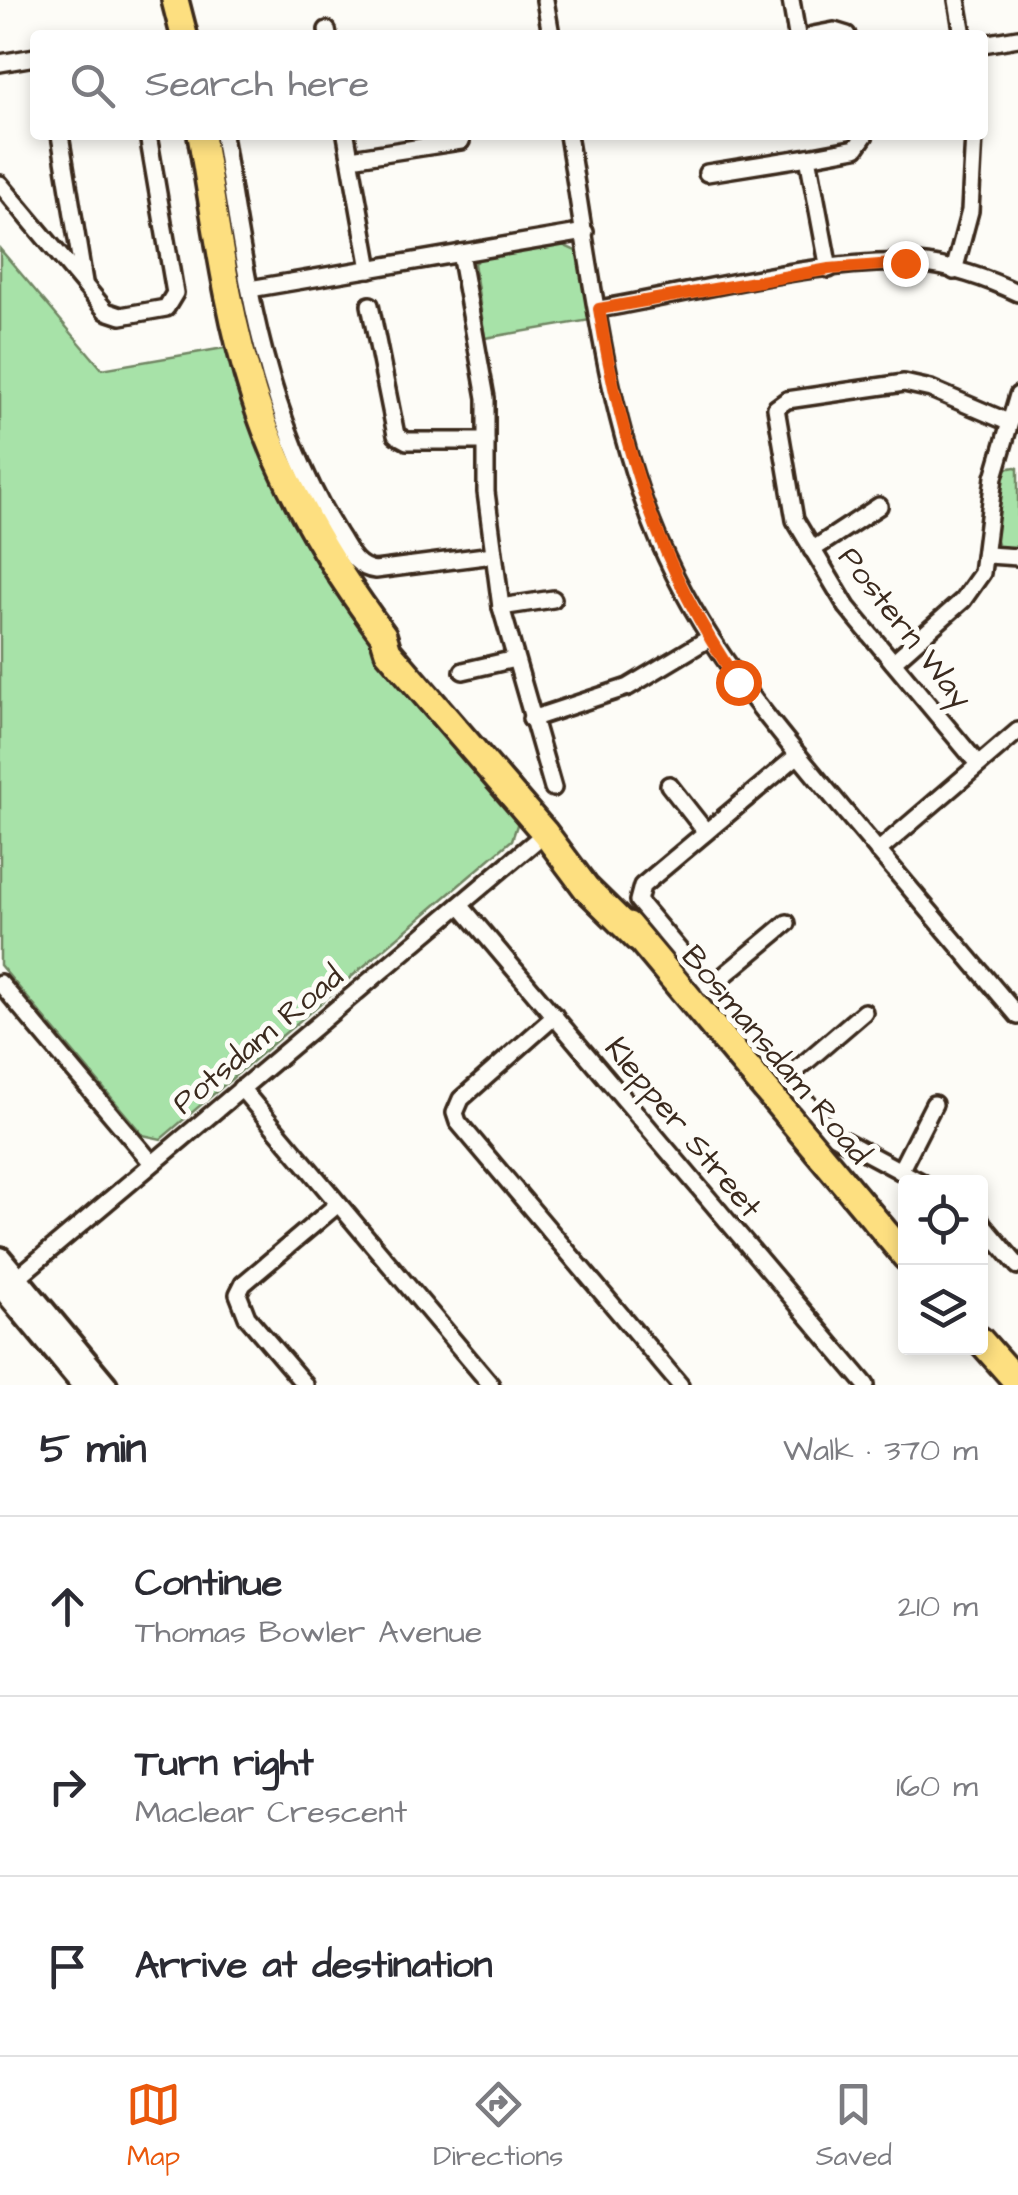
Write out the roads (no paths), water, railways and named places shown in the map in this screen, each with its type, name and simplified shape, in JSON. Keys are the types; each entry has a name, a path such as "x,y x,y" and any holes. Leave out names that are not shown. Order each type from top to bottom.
{"main road":[{"path":"174,0 183,30"},
{"path":"183,0 184,30"},
{"name":"Bosmansdam Road","path":"203,140 232,309 254,397 307,520 399,665 545,833 559,840 595,879 637,938 898,1248"},
{"path":"988,1349 1018,1384"},
{"path":"982,1355 1006,1385"}],"street":[{"path":"545,0 550,30"},
{"path":"791,0 795,30"},
{"path":"957,0 963,30"},
{"path":"988,43 1018,38"},
{"path":"0,63 30,58"},
{"path":"61,140 84,282"},
{"path":"0,184 106,311 116,316 166,308 173,303 174,287 149,140"},
{"path":"224,140 250,290 291,442 327,516 358,564 374,570 493,555"},
{"path":"347,140 370,269"},
{"path":"569,140 615,408 642,496 708,638 798,755 1018,1016"},
{"path":"708,173 856,148 862,140"},
{"path":"954,271 970,211 974,140"},
{"path":"350,158 422,141 461,141"},
{"path":"808,157 829,269"},
{"path":"250,290 584,232"},
{"path":"460,254 486,398 493,555 501,608 553,788"},
{"path":"599,309 829,269 914,263 954,271 1018,293"},
{"path":"370,305 396,435 406,441 486,441"},
{"name":"Postern Way","path":"978,764 847,607 812,550 792,508 775,415 780,402 904,383 932,389 1008,422"},
{"path":"893,662 972,589 988,555 998,459 1018,395"},
{"path":"998,459 1018,463"},
{"path":"812,550 879,506"},
{"path":"988,555 1018,557"},
{"path":"501,608 554,600"},
{"path":"532,719 628,687 708,638"},
{"path":"463,671 515,658"},
{"path":"878,850 1018,731"},
{"path":"798,755 642,886 637,896 642,908 709,988 846,1144 908,1175"},
{"path":"669,785 706,832"},
{"name":"Potsdam Road","path":"7,1284 545,833"},
{"name":"Klepper Street","path":"460,905 866,1385"},
{"path":"709,988 787,923"},
{"path":"0,983 152,1164"},
{"path":"786,1079 864,1012"},
{"path":"554,1016 461,1099 456,1113 458,1122 680,1385"},
{"path":"241,1088 490,1385"},
{"path":"900,1171 934,1104"},
{"path":"305,1385 247,1317 238,1294 243,1284 338,1204"},
{"path":"988,1230 1018,1266"},
{"path":"0,1259 7,1284 84,1385"},
{"path":"7,1284 105,1385"}]}
